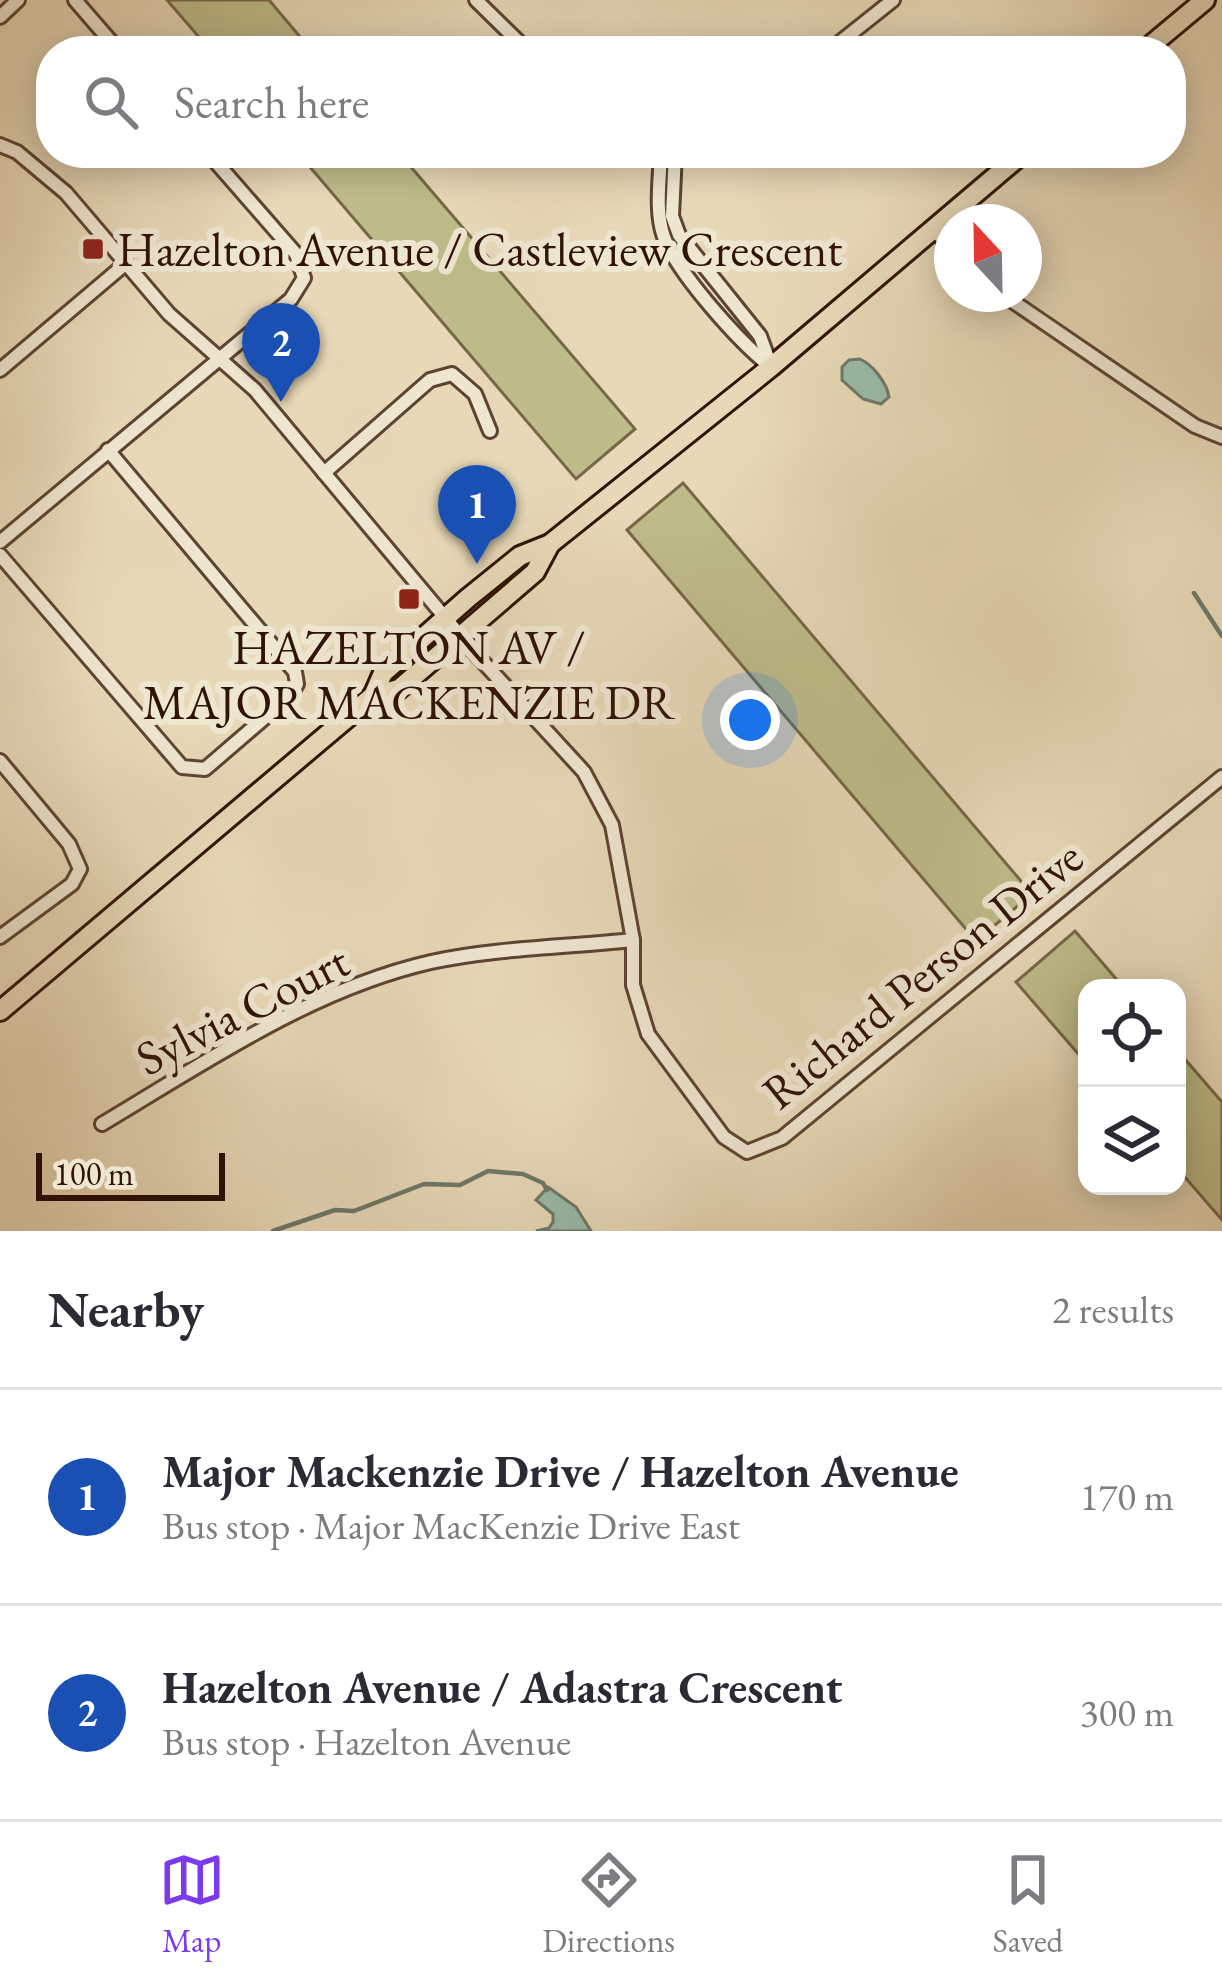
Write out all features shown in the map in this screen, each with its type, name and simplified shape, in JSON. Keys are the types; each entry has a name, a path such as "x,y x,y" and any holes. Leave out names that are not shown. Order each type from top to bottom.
{"main road":[{"path":"1162,36 1205,0"},
{"path":"963,204 1005,168"},
{"path":"373,696 383,673 446,617 520,556 550,544 934,229"},
{"path":"0,1011 373,696 399,689 535,572 550,544"}],"street":[{"path":"0,16 17,0"},
{"path":"75,0 106,36"},
{"path":"476,0 513,36"},
{"path":"848,36 893,0"},
{"name":"Richard Person Drive","path":"0,145 17,152 66,194 169,314 255,390 461,636 584,772 612,825 633,940 633,985 648,1034 724,1136 747,1152 782,1138 1222,777"},
{"path":"0,542 291,299 304,278 296,254 221,168"},
{"path":"661,168 660,219 674,258 746,348 771,367"},
{"path":"675,168 672,216 687,248 760,336 771,367"},
{"path":"674,258 687,248"},
{"path":"0,370 124,265"},
{"path":"1028,312 1195,426 1222,437"},
{"path":"324,473 430,380 442,376 452,374 475,394 490,430"},
{"path":"0,555 182,767 206,769 290,696 297,685 295,672 107,450"},
{"path":"0,761 69,844 80,869 72,884 0,938"},
{"name":"Sylvia Court","path":"102,1124 304,1007 366,981 434,962 633,940"}],"shaded area":[{"path":"167,0 269,0 299,36 198,36"},
{"path":"311,168 412,168 635,429 576,479"},
{"path":"860,359 885,386 889,397 881,404 863,399 842,380 842,367"},
{"path":"683,483 1032,894 976,941 627,530"},
{"path":"1075,931 1116,979 1078,979 1078,1054 1016,982"},
{"path":"1186,1060 1222,1102 1222,1220 1186,1178"},
{"path":"548,1187 576,1207 591,1231 536,1231 553,1222 553,1214 536,1200"}],"waterway":[{"path":"1194,593 1222,636"},
{"path":"273,1231 335,1210 354,1211 424,1184 460,1185 488,1171 523,1174 543,1183 547,1190"}],"place":[{"name":"Hazelton Avenue / Castleview Crescent","path":"93,249"},
{"name":"Hazelton Avenue / Adastra Crescent","path":"281,402"},
{"name":"Major Mackenzie Drive / Hazelton Avenue","path":"477,564"},
{"name":"HAZELTON AV / MAJOR MACKENZIE DR","path":"409,599"}]}
